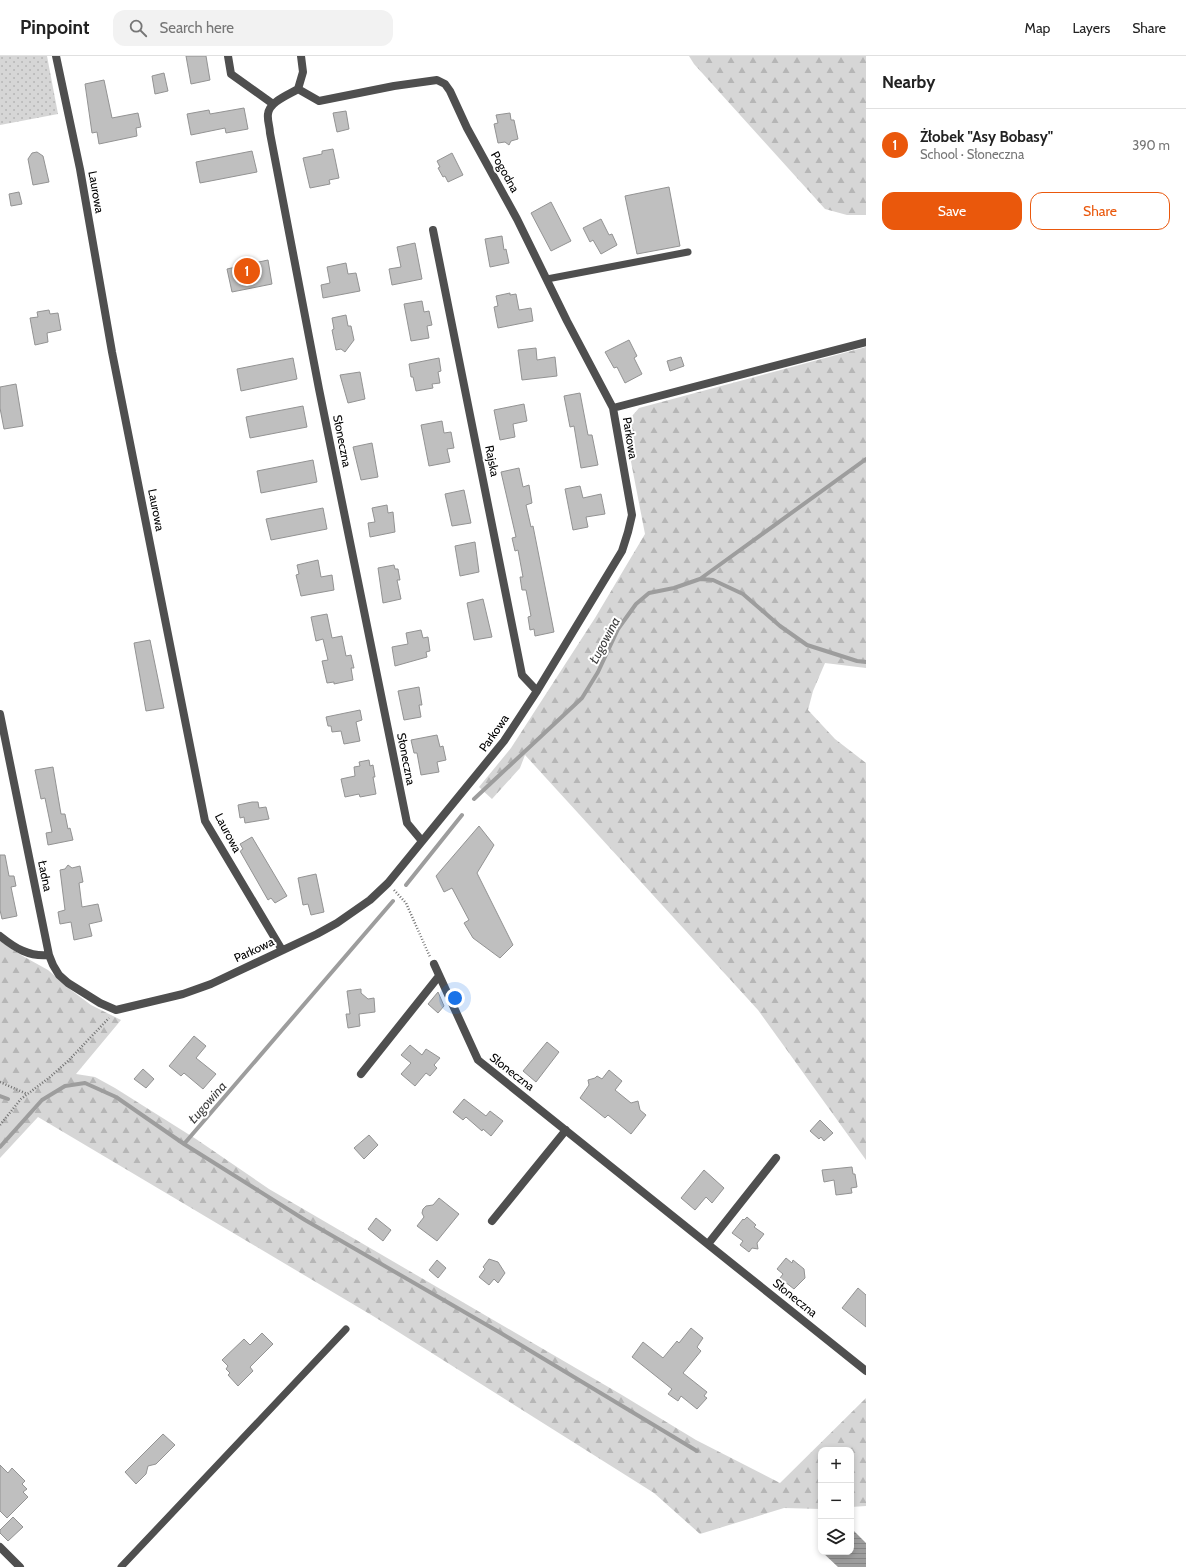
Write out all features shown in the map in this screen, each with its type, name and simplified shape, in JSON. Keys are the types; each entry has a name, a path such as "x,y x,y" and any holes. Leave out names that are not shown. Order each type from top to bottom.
{"street":[{"name":"Laurowa","path":"56,56 80,169 112,352 205,821 282,950"},
{"path":"228,56 231,74 273,104 298,89 303,72 301,56"},
{"name":"Pogodna","path":"298,89 319,101 394,86 437,80 445,84 450,90 467,128 517,219 546,279 613,408"},
{"name":"Słoneczna","path":"273,104 268,114 270,134 321,397 407,823 422,841"},
{"name":"Rajska","path":"433,230 522,675 537,691"},
{"name":"Parkowa","path":"116,1010 190,991 211,984 337,923 370,900 388,883 484,767 504,741 537,691 622,551 632,515 613,408 866,342"},
{"name":"Ładna","path":"0,714 52,965 68,983 116,1010"},
{"path":"0,936 20,950 30,954 40,956 49,955"},
{"name":"Słoneczna","path":"434,964 478,1060 866,1371"},
{"path":"361,1074 439,976"},
{"path":"492,1221 566,1130"},
{"path":"708,1244 776,1158"},
{"path":"0,1547 20,1567"}],"lane":[{"path":"546,279 688,252"},
{"path":"121,1567 346,1329"}],"path":[{"path":"388,883 406,903 434,964"},
{"path":"0,1125 21,1099 68,1062 116,1010"},
{"path":"0,1082 28,1094"}],"green space":[{"path":"0,56 47,56 58,114 0,125"},
{"path":"689,56 866,56 866,215 847,215 825,209 694,64"},
{"path":"866,347 866,668 825,663 813,691 808,710 835,739 866,763 866,1160 758,1010 525,755 520,768 492,799 479,787 511,748 595,618 645,534 626,436 626,423 639,408"},
{"path":"0,941 48,970 91,1005 121,1020 76,1074 95,1077 115,1088 196,1139 269,1189 622,1395 696,1440 780,1483 866,1398 866,1506 854,1507 854,1447 818,1447 818,1509 784,1508 700,1534 654,1493 373,1316 38,1117 0,1158"}],"shaded area":[{"path":"854,1531 866,1543 866,1567 838,1567 825,1555 854,1555"}],"building":[{"path":"186,56 206,56 210,80 191,84"},
{"path":"164,73 168,91 155,94 152,76"},
{"path":"104,80 112,118 138,113 141,127 136,128 137,136 99,144 97,132 92,133 85,84"},
{"path":"244,108 248,129 226,133 225,128 191,135 187,114 209,110 210,114"},
{"path":"346,111 349,129 337,132 333,113"},
{"path":"510,113 511,120 514,120 518,139 511,141 509,145 505,142 498,143 494,124 498,123 496,115"},
{"path":"333,149 339,178 329,180 330,184 310,188 303,158 322,154 322,151"},
{"path":"252,151 257,172 200,183 196,162"},
{"path":"37,152 43,156 49,182 33,185 28,159 32,153"},
{"path":"452,153 463,175 448,182 438,168 440,167 437,161"},
{"path":"669,187 680,246 637,254 625,196"},
{"path":"19,192 22,204 11,206 9,194"},
{"path":"551,202 571,241 551,251 531,213"},
{"path":"601,219 609,235 612,234 617,245 601,254 593,240 590,242 583,228"},
{"path":"502,236 504,250 506,249 509,263 490,267 485,239"},
{"path":"415,243 422,279 392,285 389,269 401,267 397,247"},
{"path":"268,260 272,284 232,292 227,269"},
{"path":"346,263 348,274 356,273 360,291 323,298 321,285 330,283 327,267"},
{"path":"510,293 510,295 516,294 519,310 531,308 533,321 498,328 494,307 498,306 496,296"},
{"path":"422,301 424,312 429,311 432,325 427,326 429,338 411,341 404,304"},
{"path":"49,310 50,314 58,313 61,330 47,333 48,342 35,345 30,318 38,317 37,312"},
{"path":"346,315 348,326 351,326 354,340 345,352 341,349 336,350 332,330 334,329 332,318"},
{"path":"629,340 637,356 634,358 642,374 625,383 617,367 614,368 605,352"},
{"path":"536,348 537,360 555,357 557,376 522,380 518,350"},
{"path":"681,357 684,366 670,371 667,361"},
{"path":"293,358 297,379 241,391 237,369"},
{"path":"439,358 441,371 438,372 440,383 432,384 433,388 416,391 413,377 411,377 409,364"},
{"path":"360,372 365,399 348,403 340,375"},
{"path":"16,384 23,426 4,429 0,408 0,387"},
{"path":"580,393 588,435 592,435 598,465 581,468 574,426 570,427 564,396"},
{"path":"524,404 527,421 513,424 515,437 500,440 494,410"},
{"path":"303,406 307,427 250,438 246,417"},
{"path":"442,421 444,433 451,432 454,448 447,449 450,462 429,466 421,425"},
{"path":"372,443 378,477 361,480 353,447"},
{"path":"313,460 317,482 261,493 257,471"},
{"path":"519,468 523,487 529,485 532,503 526,505 531,527 533,526 554,632 535,636 534,629 530,630 528,617 531,616 526,590 522,590 520,577 523,577 518,550 515,551 512,538 516,537 501,472"},
{"path":"580,486 583,498 601,494 605,514 586,517 588,527 573,530 565,489"},
{"path":"464,490 471,523 452,526 445,494"},
{"path":"387,505 388,513 393,512 395,532 370,537 368,523 375,522 372,508"},
{"path":"323,508 327,529 271,540 266,519"},
{"path":"475,542 479,572 460,576 455,546"},
{"path":"318,560 321,577 332,575 334,590 301,596 296,575 299,574 297,565"},
{"path":"394,565 395,569 398,569 400,580 397,580 401,599 383,603 378,568"},
{"path":"483,599 492,637 474,640 467,603"},
{"path":"327,614 332,638 342,636 346,656 351,655 354,668 351,668 353,680 334,684 334,682 327,683 322,661 328,660 323,639 316,641 311,617"},
{"path":"421,630 423,638 428,637 430,651 426,652 427,657 395,666 392,647 408,644 406,633"},
{"path":"150,640 164,708 146,711 134,643"},
{"path":"419,687 422,705 419,705 421,717 404,720 398,691"},
{"path":"360,710 362,720 356,722 360,741 344,744 341,731 332,732 331,726 328,726 326,717"},
{"path":"437,735 440,747 443,746 446,760 437,762 439,772 421,775 417,753 414,753 411,740"},
{"path":"369,760 370,766 373,765 375,777 373,777 376,794 360,797 359,794 345,797 341,779 355,776 354,767 360,766 359,762"},
{"path":"53,767 61,814 65,814 68,829 70,828 73,840 48,845 46,833 52,832 45,798 41,799 35,770"},
{"path":"258,802 259,808 266,807 269,819 245,823 244,817 240,818 238,805"},
{"path":"479,826 494,845 477,873 513,945 500,958 473,938 464,923 469,920 452,888 444,892 436,876"},
{"path":"252,837 287,896 275,903 271,898 268,900 240,851 243,849 240,844"},
{"path":"0,855 5,855 9,876 14,876 16,886 11,887 17,916 2,919 0,910"},
{"path":"68,865 72,868 80,866 83,882 79,883 82,907 98,904 102,921 89,924 92,936 74,940 71,922 60,924 58,912 65,910 60,870 65,869"},
{"path":"316,874 324,912 311,915 308,904 303,905 298,878"},
{"path":"361,989 361,993 368,999 374,998 375,1012 359,1014 360,1026 348,1028 346,1014 350,1014 347,991"},
{"path":"438,992 444,1006 438,1013 428,1004"},
{"path":"194,1036 206,1046 196,1058 216,1074 203,1089 184,1073 181,1076 169,1066"},
{"path":"547,1042 559,1052 536,1082 523,1071"},
{"path":"410,1045 422,1055 426,1049 440,1058 434,1065 437,1068 430,1076 426,1073 415,1086 401,1074 411,1063 401,1055"},
{"path":"143,1069 154,1079 146,1088 134,1079"},
{"path":"609,1070 622,1081 615,1090 631,1103 638,1101 640,1110 646,1115 631,1134 608,1115 605,1118 580,1098 589,1085 588,1080 597,1076 602,1079"},
{"path":"464,1099 486,1116 490,1111 503,1121 491,1136 483,1129 482,1131 466,1117 463,1120 453,1112"},
{"path":"820,1120 833,1133 824,1141 821,1137 819,1139 810,1131"},
{"path":"369,1135 378,1145 364,1159 354,1148"},
{"path":"852,1167 853,1174 855,1174 857,1187 851,1188 852,1193 836,1195 834,1180 824,1182 822,1170"},
{"path":"704,1170 724,1188 712,1203 706,1197 695,1210 681,1198"},
{"path":"439,1198 459,1214 437,1241 417,1226 424,1217 422,1213 423,1209 426,1206 433,1205"},
{"path":"747,1217 756,1225 754,1227 764,1234 757,1243 758,1249 752,1248 749,1252 740,1245 743,1241 732,1233 743,1219 744,1220"},
{"path":"376,1218 391,1230 383,1241 368,1229"},
{"path":"786,1258 792,1263 793,1260 804,1269 805,1278 794,1289 780,1278 783,1274 777,1269"},
{"path":"489,1259 498,1262 505,1273 498,1283 494,1279 489,1285 479,1277 485,1269 483,1267"},
{"path":"437,1260 446,1268 438,1278 429,1270"},
{"path":"858,1288 866,1295 866,1327 842,1308"},
{"path":"691,1328 703,1338 697,1347 701,1351 683,1373 707,1392 704,1396 707,1398 697,1409 681,1396 678,1401 668,1394 672,1389 632,1357 643,1342 663,1358 677,1341 679,1343"},
{"path":"262,1333 273,1344 250,1367 253,1371 238,1386 228,1375 230,1373 226,1369 228,1366 222,1360 244,1339 250,1345"},
{"path":"163,1434 175,1445 156,1464 148,1466 146,1474 136,1484 125,1472"},
{"path":"0,1465 8,1473 12,1468 25,1481 22,1484 27,1489 23,1492 28,1497 7,1518 0,1511"},
{"path":"13,1517 23,1527 8,1541 0,1533 0,1530"}],"waterway":[{"path":"700,579 866,459"},
{"name":"Ługowina","path":"474,799 582,698 598,672 618,629 636,604 649,593 674,588 700,579 713,580 743,594 780,626 807,645 857,661 866,662"},
{"name":"Ługowina","path":"406,885 462,815"},
{"name":"Ługowina","path":"184,1144 393,901"},
{"path":"0,1147 42,1100 65,1086 85,1083 116,1097 184,1144 305,1220 499,1332 697,1451"},
{"path":"0,1096 8,1099"}],"place":[{"name":"Żłobek \"Asy Bobasy\"","path":"247,271"}]}
